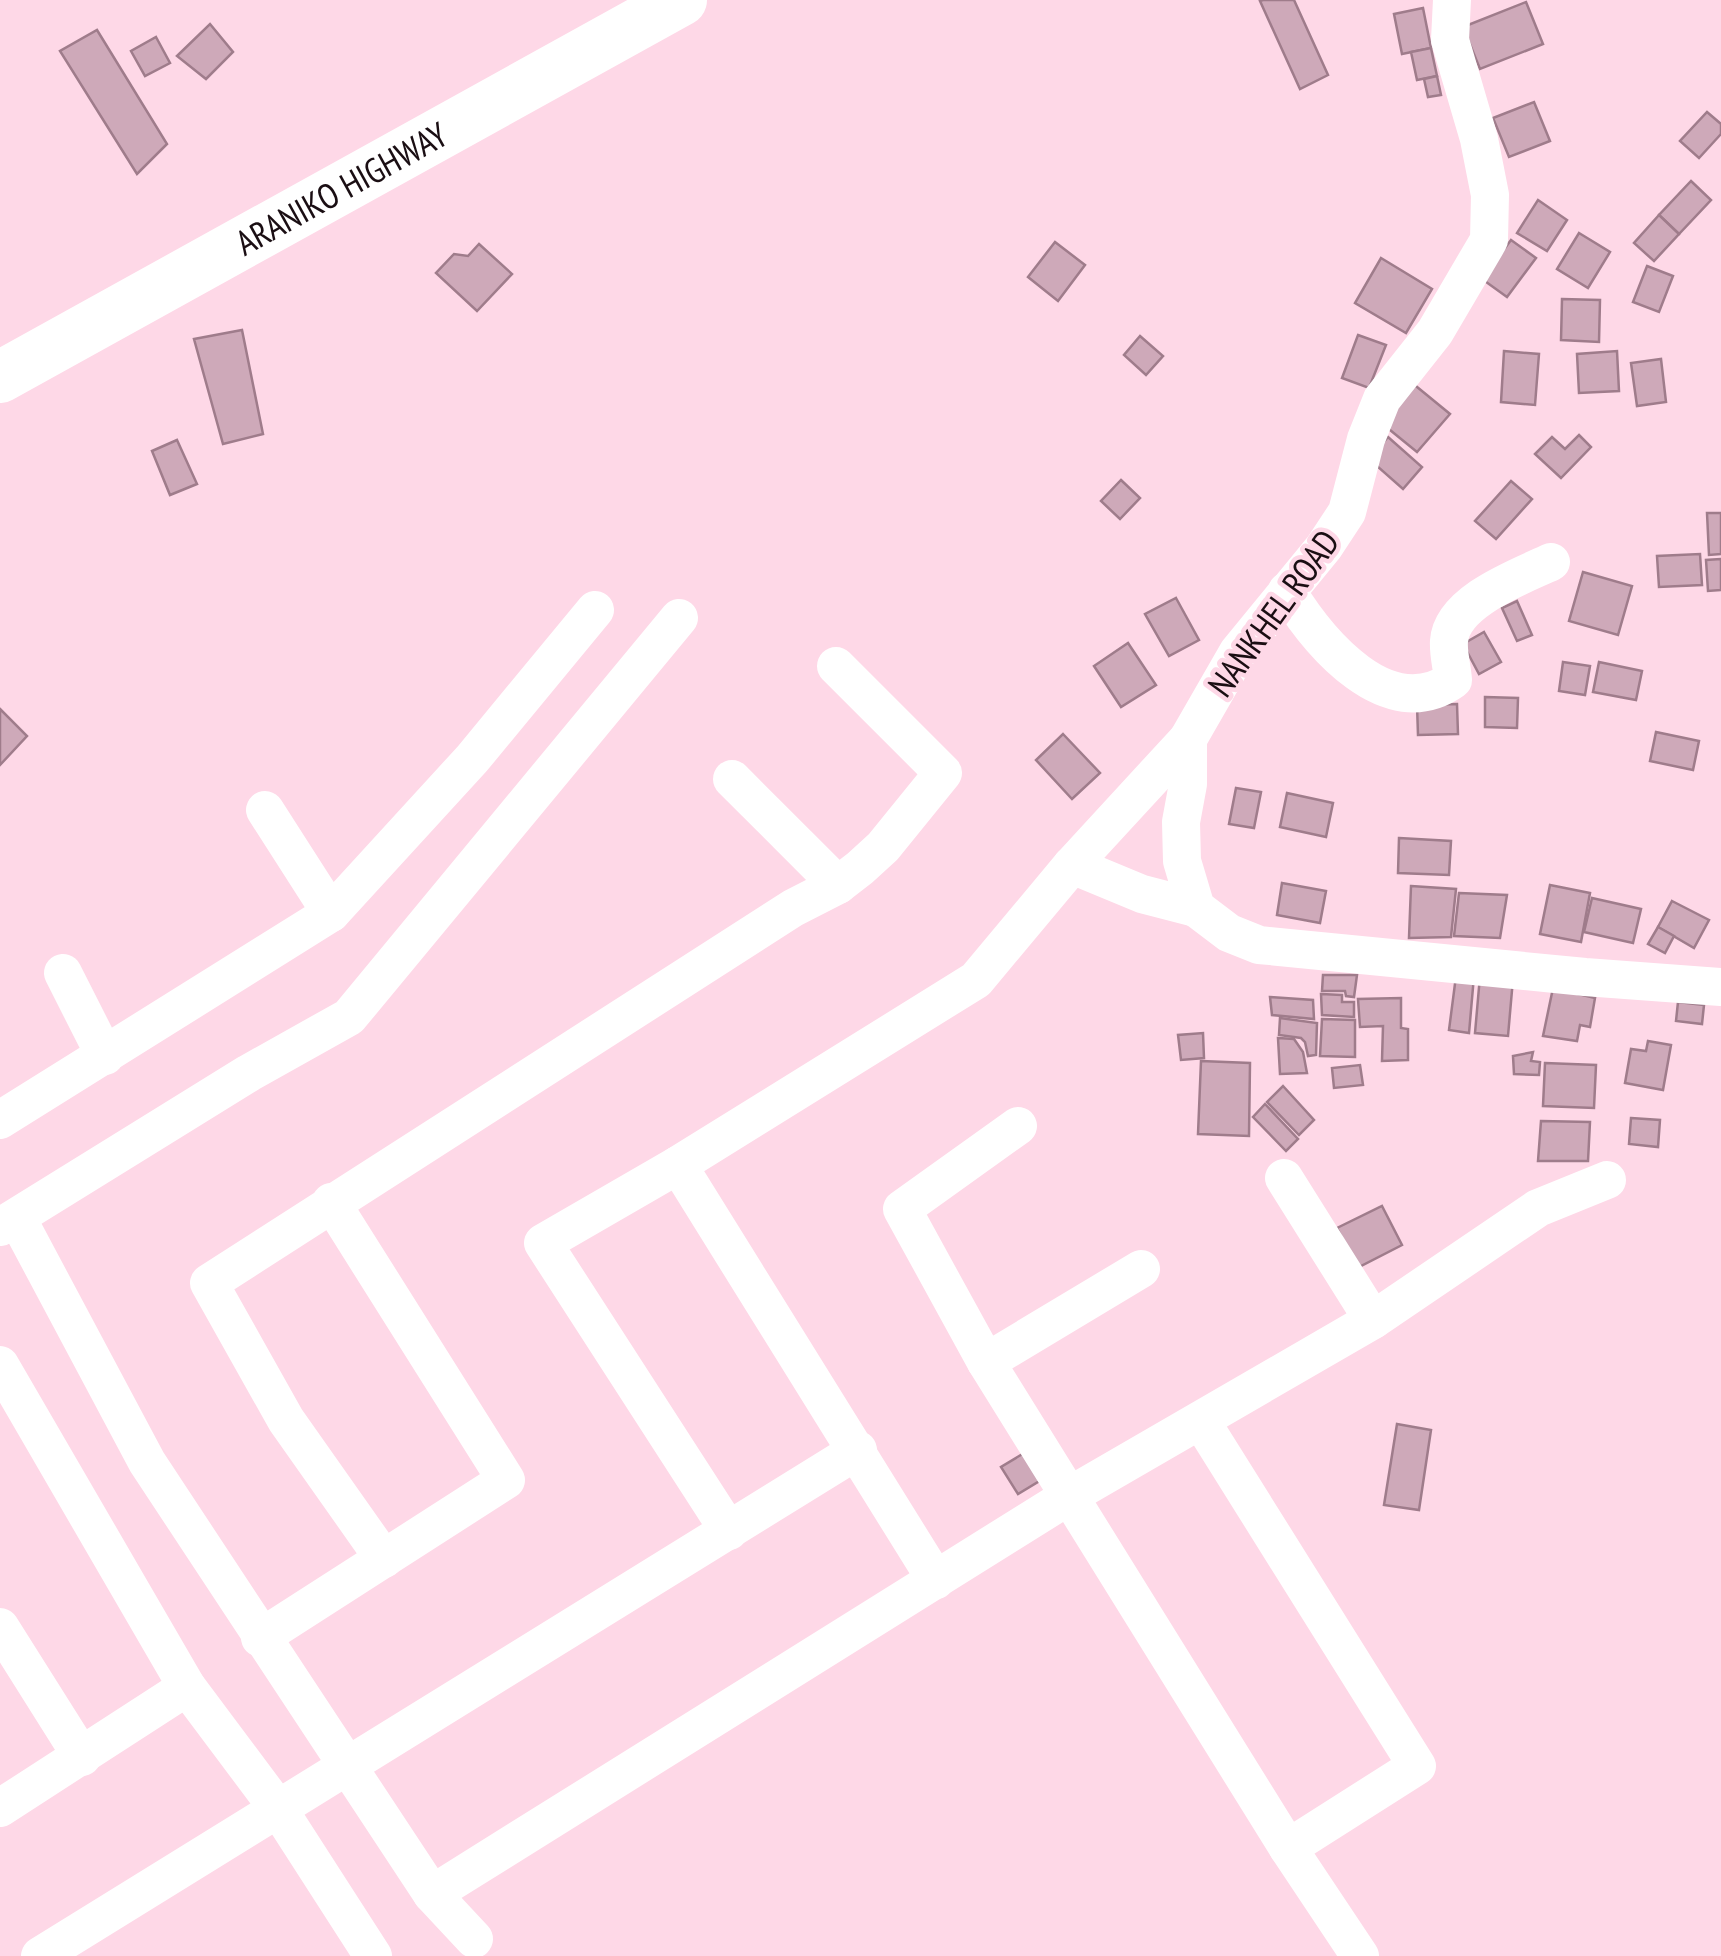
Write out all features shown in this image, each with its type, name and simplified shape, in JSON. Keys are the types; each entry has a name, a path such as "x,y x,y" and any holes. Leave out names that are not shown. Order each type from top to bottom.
{"highway":[{"name":"ARANIKO HIGHWAY","path":"0,377 681,0"}],"street":[{"name":"NANKHEL ROAD","path":"1196,908 1182,861 1188,740 1238,652 1347,512 1366,439 1382,399 1435,332 1489,240 1490,196 1479,139 1450,40 1452,0"},
{"path":"1287,591 1304,619 1356,672 1396,694 1437,691 1453,680 1449,639 1457,616 1486,594 1550,562"},
{"path":"0,1120 330,912 472,758 595,610"},
{"path":"474,1940 432,1894 260,1638 147,1462 8,1222 249,1073 349,1018 679,618"},
{"path":"384,1559 286,1420 208,1283 793,908 838,885 882,847 943,773 836,666"},
{"path":"729,1531 543,1243 976,980 1072,865 1188,740"},
{"path":"732,778 838,885"},
{"path":"266,810 330,912"},
{"path":"1072,865 1142,894 1196,908 1229,933 1258,945 1721,987"},
{"path":"63,973 105,1056"},
{"path":"1018,1126 902,1208 986,1362 1288,1848 1360,1956"},
{"path":"678,1164 936,1580"},
{"path":"1284,1178 1373,1320"},
{"path":"432,1894 1069,1496 1373,1320 1538,1208 1607,1180"},
{"path":"260,1638 506,1480 330,1202"},
{"path":"986,1362 1140,1269"},
{"path":"0,1366 187,1687 278,1810 373,1956"},
{"path":"1201,1421 1417,1766 1288,1848"},
{"path":"40,1956 858,1450"},
{"path":"0,1626 82,1757"},
{"path":"0,1808 187,1687"}],"building":[{"path":"1294,0 1328,75 1300,89 1260,1"},
{"path":"1526,2 1543,44 1480,69 1463,27"},
{"path":"1423,8 1431,48 1402,54 1394,14"},
{"path":"210,24 233,52 206,79 177,56"},
{"path":"97,30 167,144 137,174 60,51"},
{"path":"156,37 170,63 145,76 131,51"},
{"path":"1431,48 1437,76 1417,80 1411,52"},
{"path":"1437,76 1441,95 1428,97 1424,79"},
{"path":"1534,102 1550,141 1509,157 1493,118"},
{"path":"1707,112 1721,124 1721,134 1699,158 1680,141"},
{"path":"1691,181 1711,200 1679,234 1659,215"},
{"path":"1538,200 1567,220 1547,251 1517,233"},
{"path":"1659,215 1679,234 1654,261 1634,243"},
{"path":"1579,233 1610,252 1588,288 1557,269"},
{"path":"1511,240 1536,258 1507,297 1482,279"},
{"path":"1055,242 1085,265 1058,301 1028,277"},
{"path":"479,244 512,274 477,311 436,273 454,254 468,256"},
{"path":"1381,258 1432,289 1406,333 1355,303"},
{"path":"1647,266 1673,276 1659,312 1633,302"},
{"path":"1562,299 1600,300 1599,342 1561,340"},
{"path":"242,330 263,434 223,444 194,339"},
{"path":"1358,335 1386,345 1369,388 1342,378"},
{"path":"1140,336 1163,356 1146,375 1124,355"},
{"path":"1504,351 1539,354 1535,405 1501,402"},
{"path":"1617,351 1619,391 1579,393 1577,354"},
{"path":"1661,359 1666,402 1637,406 1631,363"},
{"path":"1411,382 1450,414 1417,452 1379,421"},
{"path":"1579,435 1591,447 1561,478 1535,454 1552,437 1565,449"},
{"path":"1388,437 1422,467 1403,489 1369,459"},
{"path":"177,440 197,484 170,495 152,451"},
{"path":"1121,480 1140,498 1120,519 1101,501"},
{"path":"1511,481 1532,499 1496,539 1475,521"},
{"path":"1707,513 1721,513 1721,554 1709,555"},
{"path":"1700,554 1702,585 1659,587 1657,556"},
{"path":"1721,559 1721,590 1708,591 1706,560"},
{"path":"1583,572 1632,586 1618,635 1569,621"},
{"path":"1176,598 1199,640 1169,656 1145,614"},
{"path":"1517,601 1532,635 1517,641 1502,608"},
{"path":"1484,632 1501,662 1479,674 1463,644"},
{"path":"1128,643 1156,685 1121,707 1094,666"},
{"path":"1563,662 1590,666 1585,695 1559,691"},
{"path":"1599,662 1642,671 1636,700 1593,692"},
{"path":"1485,697 1518,698 1517,728 1485,727"},
{"path":"1457,704 1458,734 1418,735 1417,705"},
{"path":"0,709 27,736 0,765"},
{"path":"1656,732 1699,741 1693,770 1650,761"},
{"path":"1063,734 1100,773 1072,799 1036,760"},
{"path":"1236,788 1261,792 1254,828 1229,824"},
{"path":"1287,793 1333,803 1326,837 1280,827"},
{"path":"1399,838 1451,841 1449,875 1398,873"},
{"path":"1282,883 1326,891 1320,923 1277,915"},
{"path":"1550,885 1590,893 1581,942 1540,934"},
{"path":"1411,886 1456,889 1451,937 1409,938"},
{"path":"1459,893 1507,895 1500,938 1454,936"},
{"path":"1592,898 1641,909 1633,943 1584,932"},
{"path":"1672,901 1709,920 1694,948 1658,927"},
{"path":"1658,927 1674,936 1665,953 1648,944"},
{"path":"1323,975 1357,975 1354,997 1346,996 1345,991 1322,991"},
{"path":"1456,976 1474,976 1469,1033 1449,1030"},
{"path":"1480,976 1513,979 1508,1036 1475,1033"},
{"path":"1553,988 1595,998 1590,1027 1580,1025 1577,1041 1543,1036"},
{"path":"1321,994 1342,995 1342,1002 1354,1002 1354,1017 1322,1015"},
{"path":"1270,997 1313,1000 1314,1019 1272,1015"},
{"path":"1401,998 1401,1028 1408,1029 1408,1060 1382,1061 1383,1026 1360,1027 1358,999"},
{"path":"1678,1002 1704,1005 1702,1024 1676,1021"},
{"path":"1280,1018 1317,1023 1316,1055 1308,1056 1301,1038 1279,1035"},
{"path":"1322,1019 1355,1020 1355,1057 1320,1056"},
{"path":"1203,1033 1204,1058 1181,1060 1178,1035"},
{"path":"1278,1038 1294,1039 1303,1052 1307,1073 1280,1074"},
{"path":"1648,1041 1671,1045 1663,1090 1625,1083 1631,1049 1646,1051"},
{"path":"1533,1052 1531,1061 1540,1062 1539,1075 1514,1074 1513,1056"},
{"path":"1201,1061 1250,1063 1249,1136 1198,1134"},
{"path":"1545,1063 1596,1065 1594,1108 1543,1106"},
{"path":"1360,1065 1363,1085 1334,1088 1332,1068"},
{"path":"1283,1086 1314,1120 1299,1135 1267,1102"},
{"path":"1265,1104 1298,1139 1286,1151 1253,1117"},
{"path":"1631,1118 1660,1120 1658,1147 1629,1144"},
{"path":"1541,1121 1590,1122 1588,1161 1538,1161"},
{"path":"1382,1206 1402,1245 1357,1268 1337,1228"},
{"path":"1397,1424 1431,1430 1419,1510 1384,1505"},
{"path":"1029,1450 1046,1477 1018,1494 1001,1467"}]}
